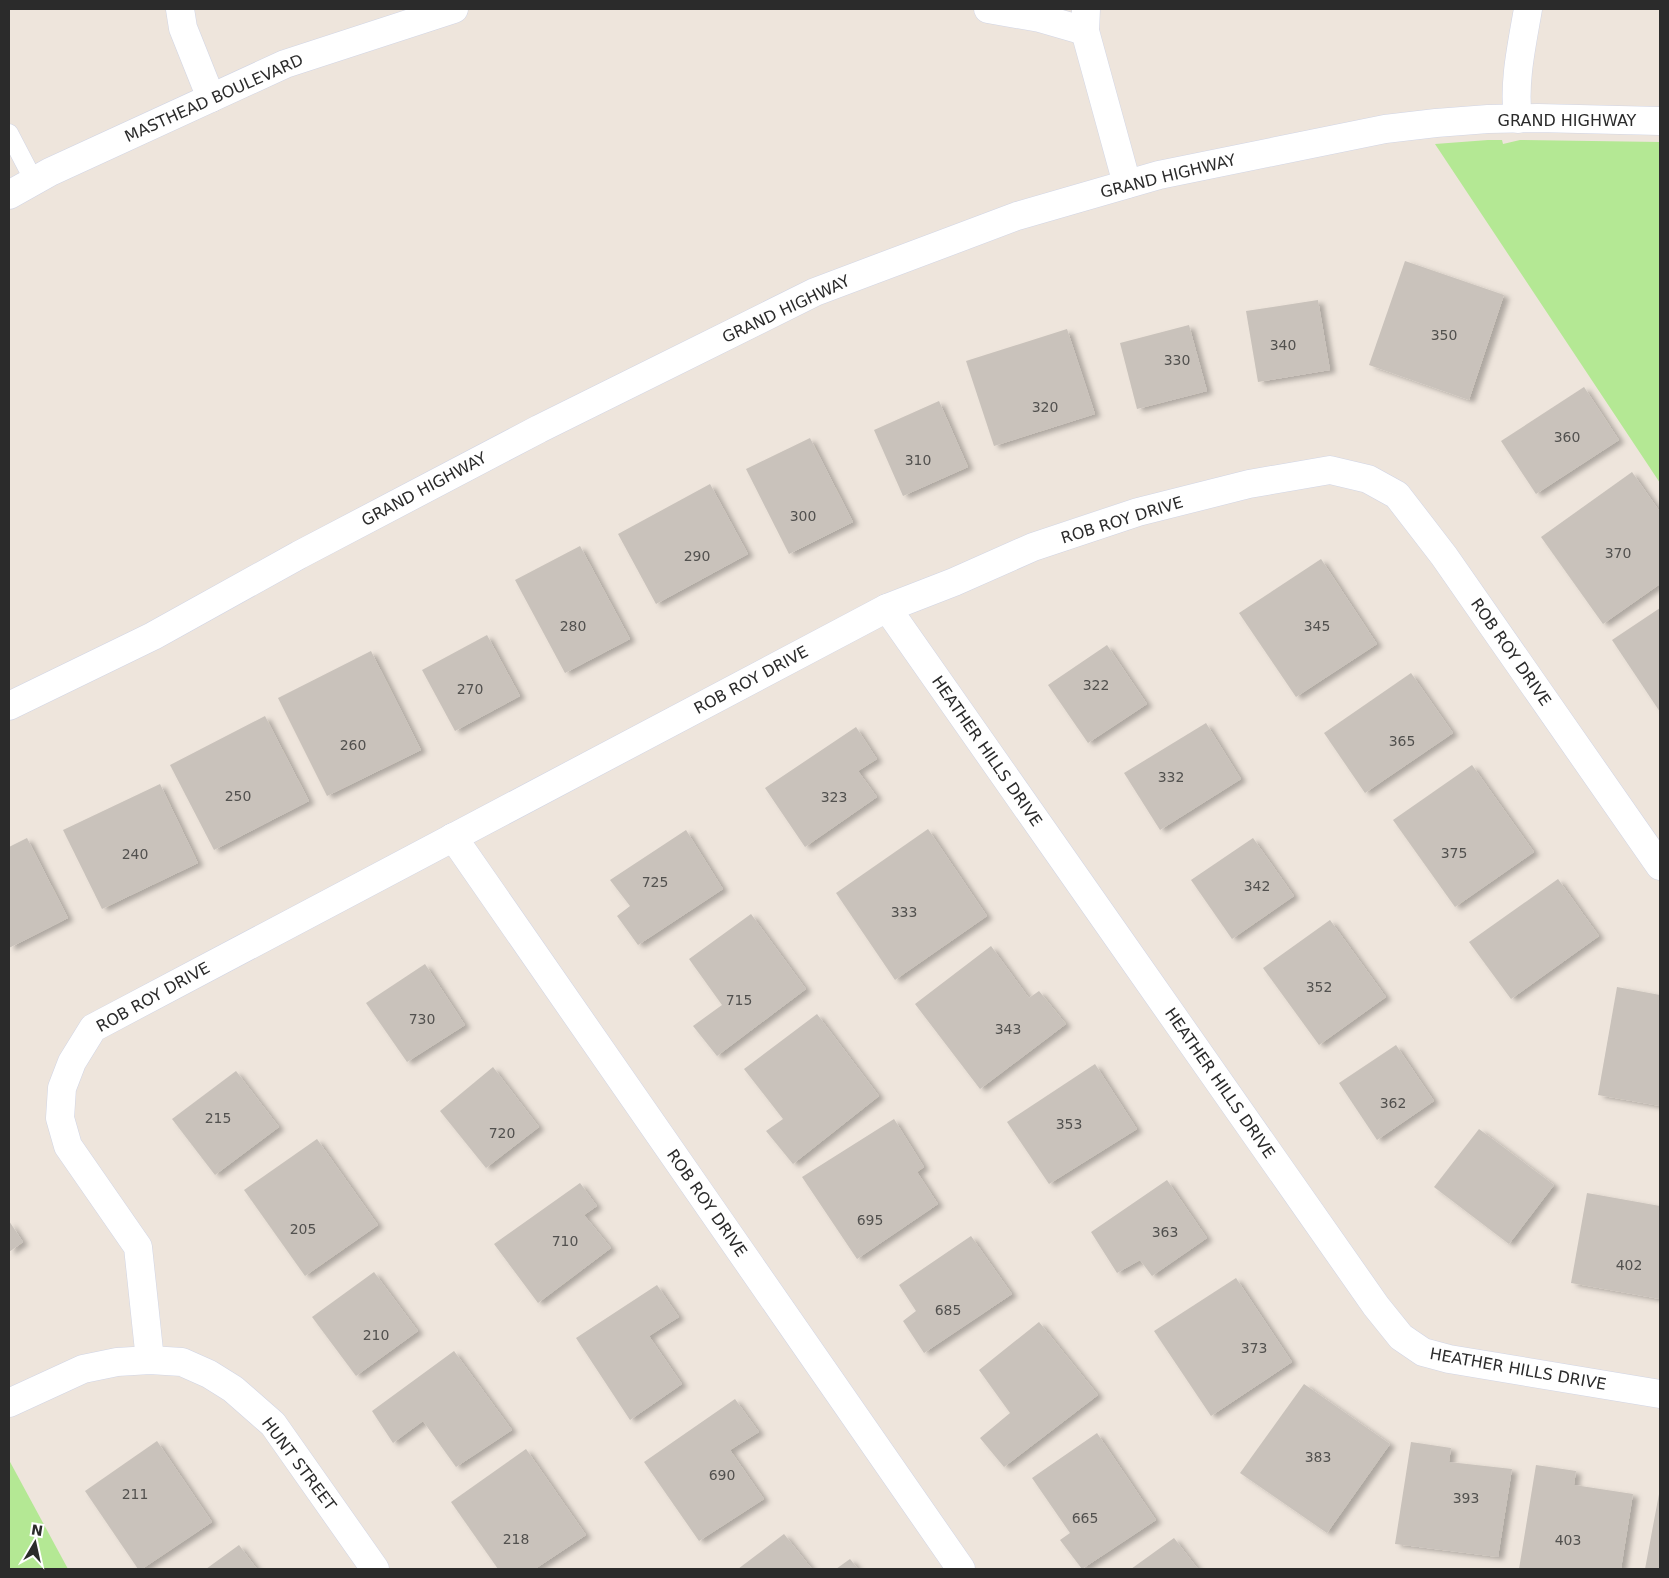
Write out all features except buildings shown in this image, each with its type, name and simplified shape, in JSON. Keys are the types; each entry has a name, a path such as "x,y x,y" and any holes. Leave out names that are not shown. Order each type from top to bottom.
{"street":[{"path":"180,9 183,28 211,98"},
{"name":"MASTHEAD BOULEVARD","path":"9,195 34,180 285,64 422,14 454,9"},
{"path":"988,9 1040,18 1086,20 1127,184"},
{"path":"1518,119 1517,85 1528,9"},
{"name":"GRAND HIGHWAY","path":"9,706 153,636 299,555 539,428 815,292 1017,216 1168,173 1385,129 1436,123 1518,119 1660,120"},
{"name":"ROB ROY DRIVE","path":"150,1360 138,1248 68,1146 60,1118 62,1088 72,1062 93,1028 887,608 954,582 1033,547 1138,512 1249,484 1330,470 1368,478 1397,495 1444,556 1660,866"},
{"name":"HEATHER HILLS DRIVE","path":"887,608 1370,1298 1401,1337 1423,1352 1449,1359 1660,1394"},
{"name":"ROB ROY DRIVE","path":"453,838 961,1569"},
{"name":"HUNT STREET","path":"9,1403 83,1369 118,1362 150,1360 182,1362 209,1374 233,1390 273,1424 376,1569"}],"lane":[{"path":"9,133 34,180"}],"green space":[{"path":"1502,140 1503,144 1520,140 1660,142 1660,483 1435,144"},
{"path":"9,1460 68,1569 9,1569"}]}
